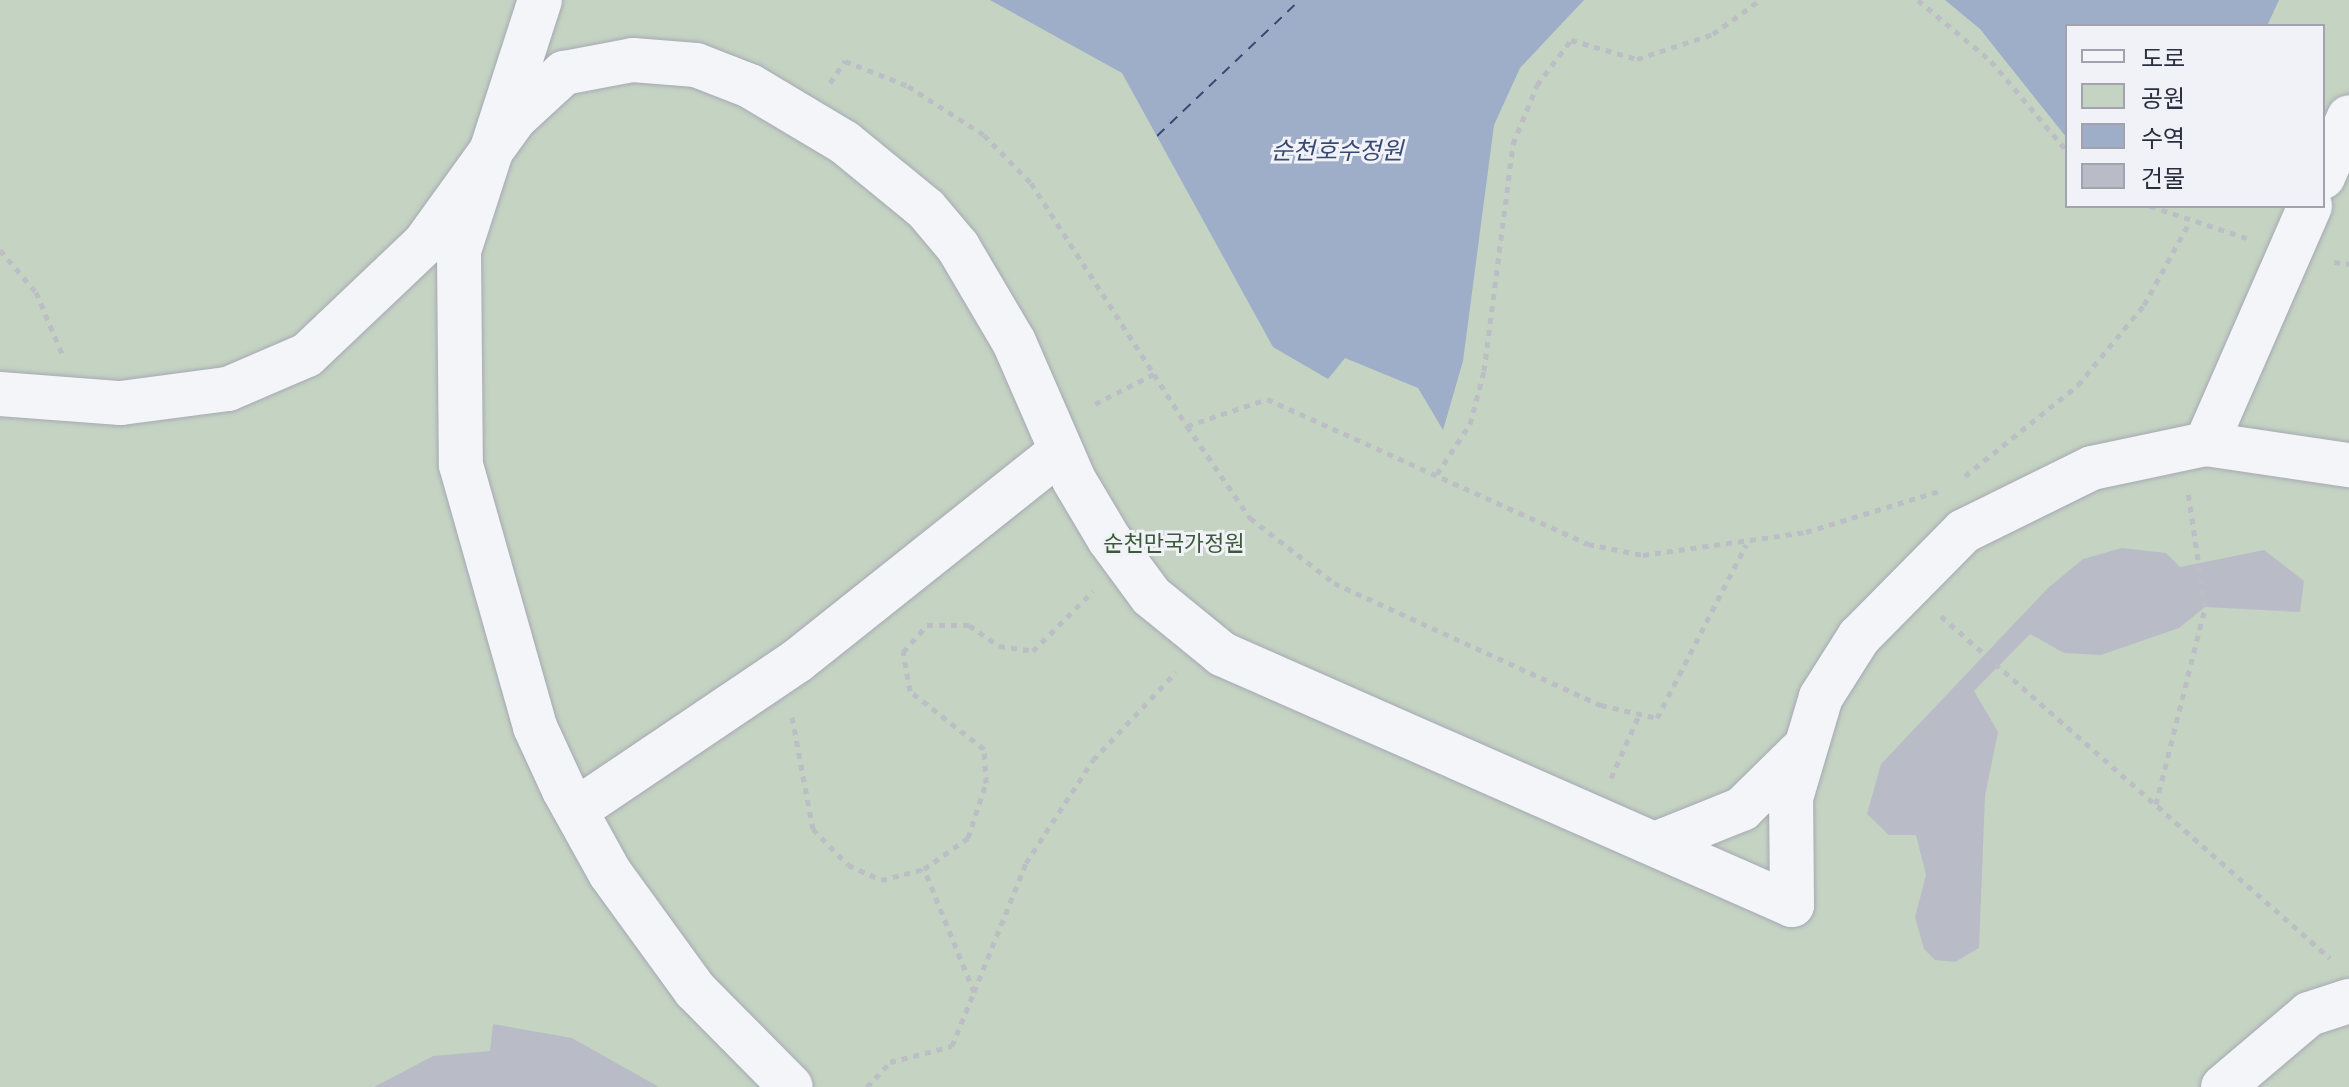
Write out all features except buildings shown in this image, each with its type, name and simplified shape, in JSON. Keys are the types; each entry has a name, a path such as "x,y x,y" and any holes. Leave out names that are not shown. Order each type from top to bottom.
{"street":[{"path":"540,0 485,158 459,251 461,465 535,727 576,810 610,873 695,990 791,1087"},
{"path":"0,394 121,403 228,389 307,355 424,244 485,158 537,95 564,73 590,65 696,65 806,120 898,182 958,247 1014,342 1056,438 1124,560 1151,596 1205,640 1310,694 1792,905 1791,798 1800,752 1844,661 1905,585 1964,531 2021,500 2092,468 2194,446 2349,465"},
{"path":"2325,172 2349,117"},
{"path":"2194,446 2309,208"},
{"path":"576,810 781,673 1056,438"},
{"path":"1655,844 1742,809 1800,752"},
{"path":"2223,1087 2344,984"}],"path":[{"path":"1437,474 1470,424 1484,371 1513,144 1537,85 1571,40 1637,59 1713,34 1760,0"},
{"path":"1918,0 1991,61 2065,149"},
{"path":"806,120 845,61 908,86 984,135 1031,183 1250,518 1334,583 1601,705 1657,718 1747,544"},
{"path":"1187,426 1267,399 1588,544 1643,555 1747,544 1886,513 1953,485 2022,437 2078,385 2144,305 2189,223"},
{"path":"0,250 36,292 81,400"},
{"path":"1056,438 1154,374"},
{"path":"2156,804 2205,607 2194,446"},
{"path":"781,673 813,829 848,865 881,880 924,869 968,838 986,783 984,749 910,691 903,652 927,625 969,625 999,646 1033,651 1124,560"},
{"path":"1905,585 2156,804 2344,984"},
{"path":"867,1087 890,1062 952,1046 1026,863 1085,773 1205,640"},
{"path":"1594,816 1640,713"},
{"path":"924,869 974,992"}],"green space":[{"name":"순천만국가정원","path":"0,0 2349,0 2349,1087 0,1087"}],"water":[{"name":"순천호수정원","path":"990,0 1584,0 1520,68 1494,125 1463,361 1443,430 1418,388 1345,358 1328,379 1273,347 1122,73"},
{"path":"1945,0 2279,0 2268,24 2065,24 2065,135 1980,29"}],"ferry route":[{"path":"1157,136 1300,0"}]}
